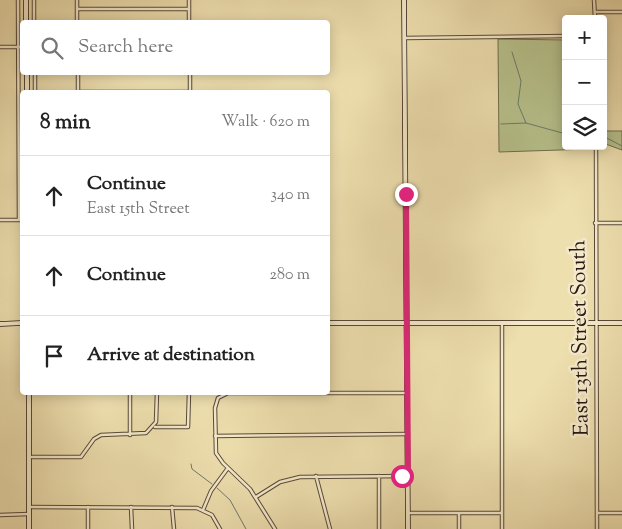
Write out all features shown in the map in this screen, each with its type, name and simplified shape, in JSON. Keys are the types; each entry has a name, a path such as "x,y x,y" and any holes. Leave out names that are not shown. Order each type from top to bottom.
{"main road":[{"path":"26,0 26,20"},
{"path":"404,0 408,529"},
{"path":"26,75 27,90"},
{"path":"330,323 622,323"},
{"path":"0,324 20,324"},
{"path":"29,395 29,529"}],"street":[{"path":"18,0 20,162"},
{"path":"34,0 34,20"},
{"path":"77,0 77,20"},
{"path":"189,0 190,20"},
{"path":"594,0 595,12 622,12"},
{"path":"77,9 189,9"},
{"path":"405,38 562,36"},
{"path":"0,47 18,47"},
{"path":"35,75 35,90"},
{"path":"78,75 78,90"},
{"path":"190,75 190,90"},
{"name":"East 13th Street South","path":"596,150 597,529"},
{"path":"0,220 20,220"},
{"path":"595,223 622,223"},
{"path":"502,323 502,529"},
{"path":"330,393 408,393"},
{"path":"130,395 130,435"},
{"path":"155,427 157,395"},
{"path":"29,457 81,457 96,437 144,434 155,427 188,427 189,395"},
{"path":"223,395 216,402 216,453 256,497 275,529"},
{"path":"215,436 408,434"},
{"path":"203,510 211,491 228,468"},
{"path":"256,497 286,480 316,476 408,476"},
{"path":"316,476 330,529"},
{"path":"379,476 379,529"},
{"path":"29,507 172,507 203,510 215,518 220,529"},
{"path":"172,507 174,529"},
{"path":"88,508 88,529"},
{"path":"131,508 132,529"},
{"path":"408,513 502,513"},
{"path":"459,513 459,529"},
{"path":"597,513 622,513"},
{"path":"0,515 29,514"}],"green space":[{"path":"498,39 562,40 562,150 499,152"},
{"path":"607,131 622,131 622,150 607,144"}],"waterway":[{"path":"512,52 521,81 518,104 526,123"},
{"path":"501,124 526,123 562,133"},
{"path":"607,138 622,146"},
{"path":"191,464 192,469 212,484"},
{"path":"217,488 230,500 246,529"}],"route":[{"path":"402,476 408,476 406,194"}]}
